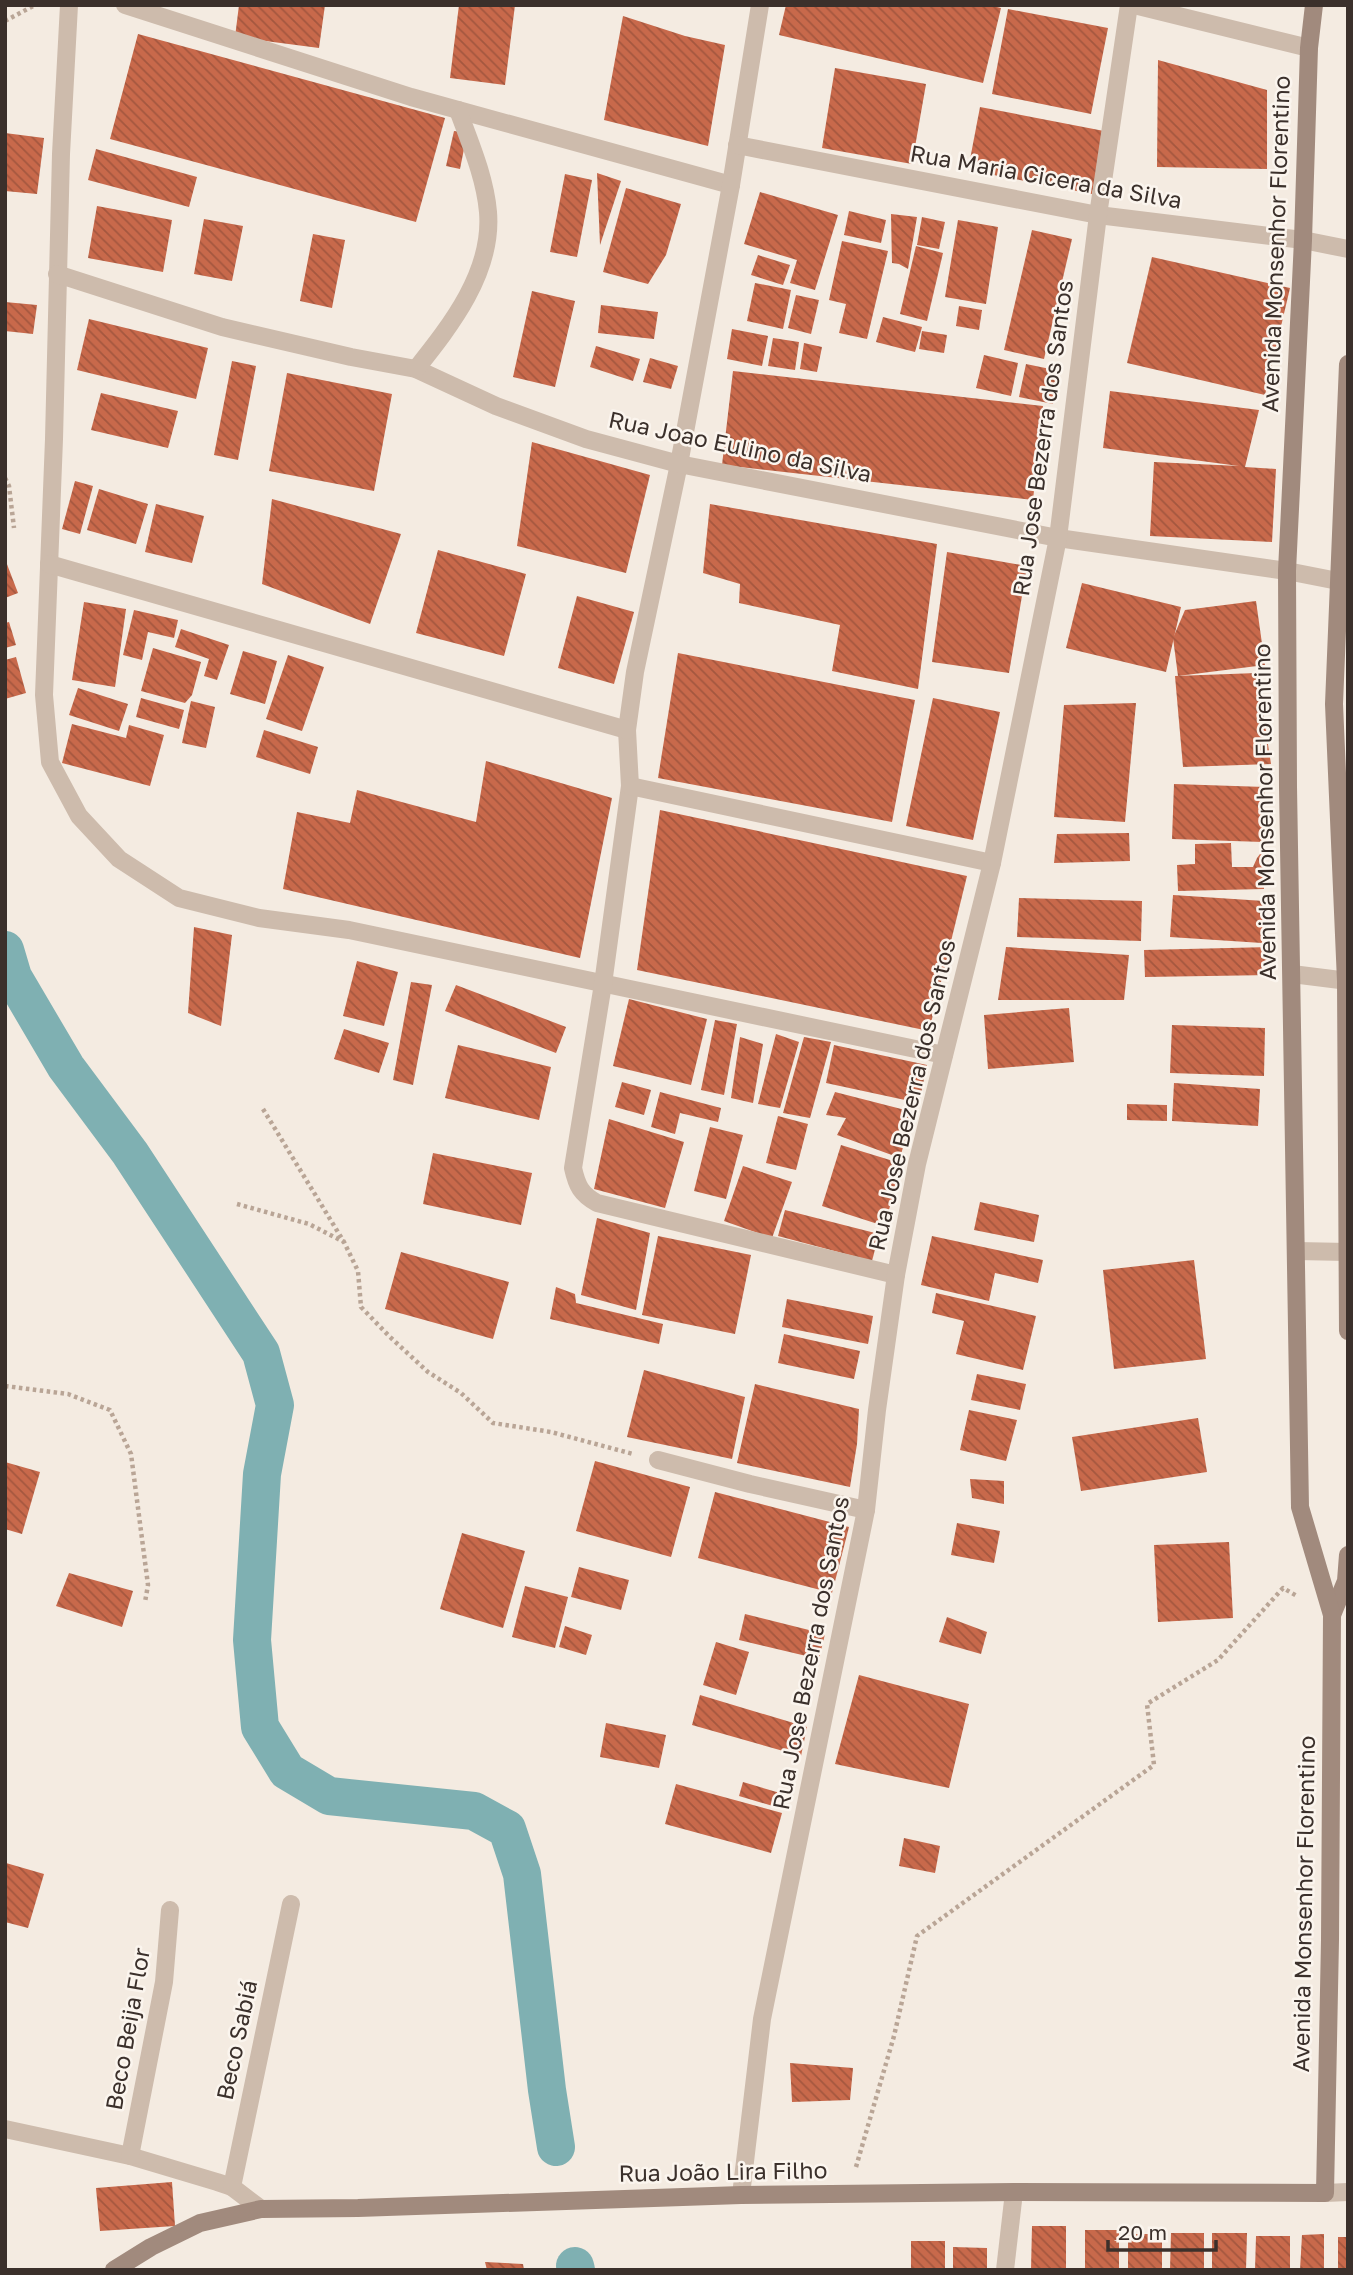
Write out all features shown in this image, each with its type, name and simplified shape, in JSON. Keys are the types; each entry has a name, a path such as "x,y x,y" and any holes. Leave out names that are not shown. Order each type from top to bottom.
{"main road":[{"name":"Avenida Monsenhor Florentino","path":"1314,5 1309,48 1303,240 1286,571 1300,1507 1332,1615 1325,2193"},
{"path":"1348,364 1344,582 1334,704 1347,981 1348,1331"},
{"name":"Avenida Monsenhor Florentino","path":"1332,1615 1347,1581 1348,1555"},
{"name":"Rua João Lira Filho","path":"114,2270 151,2247 200,2223 261,2209 741,2195 1325,2193"}],"street":[{"path":"69,5 57,274 44,695 50,762 79,816 119,859 179,898 259,918 349,930 944,1055"},
{"path":"125,5 411,97 731,185"},
{"path":"760,5 731,185 679,464 635,671 627,730 630,786 603,985 573,1168 579,1189 597,1203 896,1275"},
{"path":"1132,5 1309,48"},
{"name":"Rua Jose Bezerra dos Santos","path":"741,2195 762,2019 866,1510 896,1275 917,1164 992,863 1058,538 1098,215 1132,5"},
{"path":"415,369 443,335 466,299 477,274 485,244 488,215 485,191 458,110"},
{"name":"Rua Maria Cicera da Silva","path":"737,145 1098,215 1303,240 1348,249"},
{"name":"Rua Joao Eulino da Silva","path":"57,274 222,327 415,369 496,406 586,439 679,464 1058,538 1344,582"},
{"path":"49,564 627,730"},
{"path":"630,786 992,863"},
{"path":"1292,974 1347,981"},
{"path":"1296,1251 1347,1252"},
{"path":"658,1460 866,1510"},
{"name":"Beco Sabiá","path":"232,2187 291,1904"},
{"name":"Beco Beija Flor","path":"130,2156 164,1982 170,1910"},
{"path":"5,2129 130,2156 232,2187 261,2209"},
{"path":"1005,2270 1014,2192"},
{"name":"Rua João Lira Filho","path":"1325,2193 1348,2192"}],"path":[{"path":"5,20 35,5"},
{"path":"5,478 9,486 14,528"},
{"path":"263,1109 345,1242 358,1271 361,1307 428,1372 461,1393 493,1423 551,1432 658,1460"},
{"path":"237,1204 309,1224 345,1242"},
{"path":"5,1386 68,1394 110,1410 131,1454 148,1585 145,1602"},
{"path":"849,2194 894,2036 917,1936 1154,1765 1147,1704 1218,1660 1283,1588 1332,1615"}],"building":[{"path":"239,5 325,5 319,48 235,37"},
{"path":"459,5 515,5 505,85 450,78"},
{"path":"786,5 989,5 1001,8 983,83 779,35"},
{"path":"1008,9 1108,28 1091,114 992,94"},
{"path":"623,16 685,36 725,45 708,146 604,120"},
{"path":"138,34 445,118 416,222 110,139"},
{"path":"1158,60 1267,90 1267,169 1157,167"},
{"path":"835,68 926,84 912,164 822,148"},
{"path":"980,107 1104,131 1092,194 968,170"},
{"path":"454,131 462,132 466,139 460,169 446,166"},
{"path":"5,133 44,138 37,194 5,191"},
{"path":"96,149 197,177 189,207 88,180"},
{"path":"597,173 621,181 600,245"},
{"path":"565,174 592,180 577,257 550,252"},
{"path":"626,188 681,204 666,255 648,284 603,272"},
{"path":"760,192 838,215 815,290 790,283 797,260 744,244"},
{"path":"97,206 172,220 163,272 88,258"},
{"path":"849,211 886,220 881,243 844,235"},
{"path":"891,214 917,217 908,269 892,263"},
{"path":"922,217 945,222 939,249 917,245"},
{"path":"204,219 243,226 232,281 194,274"},
{"path":"958,220 998,227 986,304 945,297"},
{"path":"1032,230 1072,239 1044,359 1004,350"},
{"path":"313,234 345,240 332,308 300,301"},
{"path":"842,241 888,251 867,339 839,333 846,304 829,300"},
{"path":"916,246 943,253 927,321 900,314"},
{"path":"758,255 790,265 783,285 751,275"},
{"path":"1152,257 1290,288 1265,395 1127,363"},
{"path":"755,283 791,290 783,329 747,321"},
{"path":"532,291 575,301 555,387 513,377"},
{"path":"796,295 819,300 811,334 788,328"},
{"path":"5,302 37,305 33,334 5,331"},
{"path":"601,305 658,312 654,339 598,333"},
{"path":"959,306 982,310 979,330 956,326"},
{"path":"883,317 922,327 915,352 876,342"},
{"path":"89,319 208,348 196,399 77,370"},
{"path":"732,329 768,336 762,366 727,359"},
{"path":"922,331 947,335 944,353 919,349"},
{"path":"773,338 799,342 795,370 768,366"},
{"path":"804,343 822,347 817,372 800,369"},
{"path":"596,346 640,359 633,381 590,367"},
{"path":"984,355 1018,363 1011,396 976,388"},
{"path":"650,358 678,366 671,389 643,382"},
{"path":"232,361 256,366 238,460 214,455"},
{"path":"1026,364 1060,371 1053,404 1019,397"},
{"path":"733,371 1043,406 1033,500 722,465"},
{"path":"287,373 392,394 374,491 269,471"},
{"path":"1110,391 1259,410 1245,467 1276,469 1272,542 1150,536 1154,462 1239,466 1103,448"},
{"path":"101,393 178,411 168,448 91,430"},
{"path":"532,442 650,475 626,573 517,546"},
{"path":"75,481 93,486 80,534 62,529"},
{"path":"99,489 148,504 136,544 87,530"},
{"path":"272,499 401,534 370,624 262,584"},
{"path":"156,504 204,516 192,563 145,552"},
{"path":"710,504 937,544 918,689 832,671 840,625 739,603 740,584 703,573"},
{"path":"438,550 526,574 504,656 416,633"},
{"path":"947,552 1027,566 1009,673 932,662"},
{"path":"5,559 18,593 5,598"},
{"path":"1082,583 1181,607 1166,672 1066,648"},
{"path":"577,596 634,612 614,684 558,668"},
{"path":"1256,601 1265,665 1178,676 1173,638 1185,610"},
{"path":"84,602 126,609 115,687 72,680"},
{"path":"134,610 178,620 174,638 148,632 142,660 123,655"},
{"path":"9,622 16,645 5,648 5,623"},
{"path":"181,629 229,645 217,680 204,676 209,659 175,647"},
{"path":"153,648 201,662 192,695 185,703 141,691"},
{"path":"243,651 277,661 265,704 230,694"},
{"path":"678,653 915,700 892,822 658,778"},
{"path":"288,655 324,667 302,731 266,719"},
{"path":"16,657 26,693 5,699 5,660"},
{"path":"1257,673 1271,764 1183,767 1175,676"},
{"path":"78,688 128,704 119,731 69,715"},
{"path":"141,698 184,710 179,729 136,717"},
{"path":"933,698 1000,712 973,840 906,826"},
{"path":"191,701 215,707 206,748 182,743"},
{"path":"1136,703 1125,822 1054,817 1064,705"},
{"path":"72,724 126,738 129,725 164,735 150,786 62,763"},
{"path":"264,730 318,747 310,774 256,757"},
{"path":"486,761 612,798 580,958 283,889 297,812 350,823 357,790 476,822"},
{"path":"1174,784 1265,787 1263,842 1172,839"},
{"path":"660,810 967,876 929,1031 637,970"},
{"path":"1129,833 1130,861 1054,863 1057,834"},
{"path":"1231,843 1232,867 1253,867 1263,850 1264,889 1178,891 1177,865 1195,864 1195,844"},
{"path":"1173,895 1264,901 1262,943 1170,937"},
{"path":"1019,898 1142,901 1141,941 1017,937"},
{"path":"194,927 232,935 221,1026 188,1013"},
{"path":"1006,947 1129,955 1124,1000 998,1000"},
{"path":"1271,947 1272,975 1145,977 1144,950"},
{"path":"357,961 398,972 384,1026 343,1016"},
{"path":"411,982 432,985 413,1085 393,1080"},
{"path":"456,985 566,1027 556,1053 445,1011"},
{"path":"629,999 707,1019 691,1085 613,1066"},
{"path":"1069,1008 1074,1062 988,1069 984,1015"},
{"path":"715,1020 737,1024 724,1095 701,1090"},
{"path":"1172,1025 1265,1028 1264,1076 1170,1073"},
{"path":"344,1029 389,1043 379,1073 334,1059"},
{"path":"776,1034 799,1042 780,1108 758,1104"},
{"path":"740,1037 763,1044 753,1103 731,1098"},
{"path":"804,1037 831,1042 810,1118 783,1113"},
{"path":"458,1045 551,1067 539,1120 445,1098"},
{"path":"834,1045 927,1065 919,1103 826,1083"},
{"path":"622,1082 651,1090 644,1115 615,1107"},
{"path":"1174,1083 1260,1089 1258,1126 1172,1121"},
{"path":"660,1092 721,1108 718,1122 680,1113 675,1134 651,1127"},
{"path":"835,1092 913,1112 900,1158 837,1135 846,1118 826,1115"},
{"path":"1127,1104 1167,1105 1167,1121 1127,1120"},
{"path":"778,1116 808,1124 796,1170 766,1163"},
{"path":"609,1119 684,1142 665,1208 594,1189"},
{"path":"710,1127 743,1135 726,1199 694,1191"},
{"path":"841,1145 903,1164 884,1226 822,1206"},
{"path":"433,1153 532,1173 521,1225 423,1204"},
{"path":"743,1166 792,1182 772,1238 724,1221"},
{"path":"980,1202 1039,1215 1034,1242 974,1230"},
{"path":"785,1210 879,1234 872,1261 778,1236"},
{"path":"597,1218 650,1233 636,1310 581,1295"},
{"path":"658,1236 751,1255 735,1334 642,1315"},
{"path":"932,1236 1043,1260 1038,1283 995,1273 989,1301 921,1285"},
{"path":"401,1252 509,1282 493,1339 385,1309"},
{"path":"1194,1260 1206,1359 1114,1369 1103,1270"},
{"path":"556,1287 575,1294 576,1303 663,1324 659,1344 550,1319"},
{"path":"936,1293 1036,1316 1023,1370 956,1354 964,1321 932,1313"},
{"path":"787,1299 873,1316 868,1344 782,1327"},
{"path":"784,1334 860,1351 854,1379 778,1363"},
{"path":"644,1370 745,1397 732,1459 627,1437"},
{"path":"977,1374 1026,1384 1020,1410 971,1400"},
{"path":"755,1384 859,1409 850,1487 737,1463"},
{"path":"969,1410 1017,1420 1006,1461 960,1450"},
{"path":"1198,1418 1207,1472 1081,1491 1072,1437"},
{"path":"595,1461 690,1487 671,1557 576,1531"},
{"path":"5,1462 40,1472 22,1534 5,1529"},
{"path":"970,1479 1004,1481 1004,1504 972,1498"},
{"path":"715,1492 849,1527 832,1593 698,1558"},
{"path":"957,1523 1000,1531 994,1563 951,1555"},
{"path":"462,1533 525,1551 503,1628 440,1609"},
{"path":"1229,1542 1233,1618 1158,1622 1154,1545"},
{"path":"579,1567 629,1580 621,1610 571,1597"},
{"path":"69,1573 133,1591 122,1627 56,1606"},
{"path":"525,1586 568,1597 555,1648 512,1637"},
{"path":"745,1614 825,1634 819,1659 739,1640"},
{"path":"947,1617 987,1632 981,1654 939,1642"},
{"path":"565,1626 592,1635 586,1655 559,1647"},
{"path":"716,1642 749,1652 736,1695 703,1685"},
{"path":"859,1675 969,1704 949,1788 835,1764"},
{"path":"700,1695 807,1727 801,1756 692,1725"},
{"path":"606,1723 666,1735 659,1768 600,1757"},
{"path":"743,1782 780,1793 776,1807 739,1796"},
{"path":"676,1784 782,1813 771,1853 665,1824"},
{"path":"904,1838 940,1846 935,1873 899,1866"},
{"path":"6,1863 44,1874 28,1928 5,1922"},
{"path":"790,2063 853,2068 850,2100 792,2102"},
{"path":"172,2182 175,2226 100,2231 96,2188"},
{"path":"1032,2226 1066,2226 1066,2270 1031,2270"},
{"path":"1085,2230 1119,2230 1119,2270 1085,2270"},
{"path":"1171,2233 1204,2233 1204,2270 1170,2270"},
{"path":"1212,2233 1247,2233 1246,2270 1212,2270"},
{"path":"1128,2234 1162,2234 1162,2270 1128,2270"},
{"path":"1324,2234 1324,2270 1300,2270 1302,2235"},
{"path":"1256,2236 1290,2236 1290,2270 1255,2270"},
{"path":"1338,2237 1348,2237 1348,2270 1338,2270"},
{"path":"911,2241 945,2241 945,2270 911,2270"},
{"path":"953,2247 987,2248 987,2270 953,2270"},
{"path":"485,2262 523,2264 524,2270 487,2270"}],"waterway":[{"path":"5,950 13,977 66,1067 130,1153 261,1353 275,1405 262,1474 252,1640 260,1727 287,1771 329,1796 474,1811 507,1829 522,1874 556,2147"},
{"path":"575,2266 576,2270"}]}
